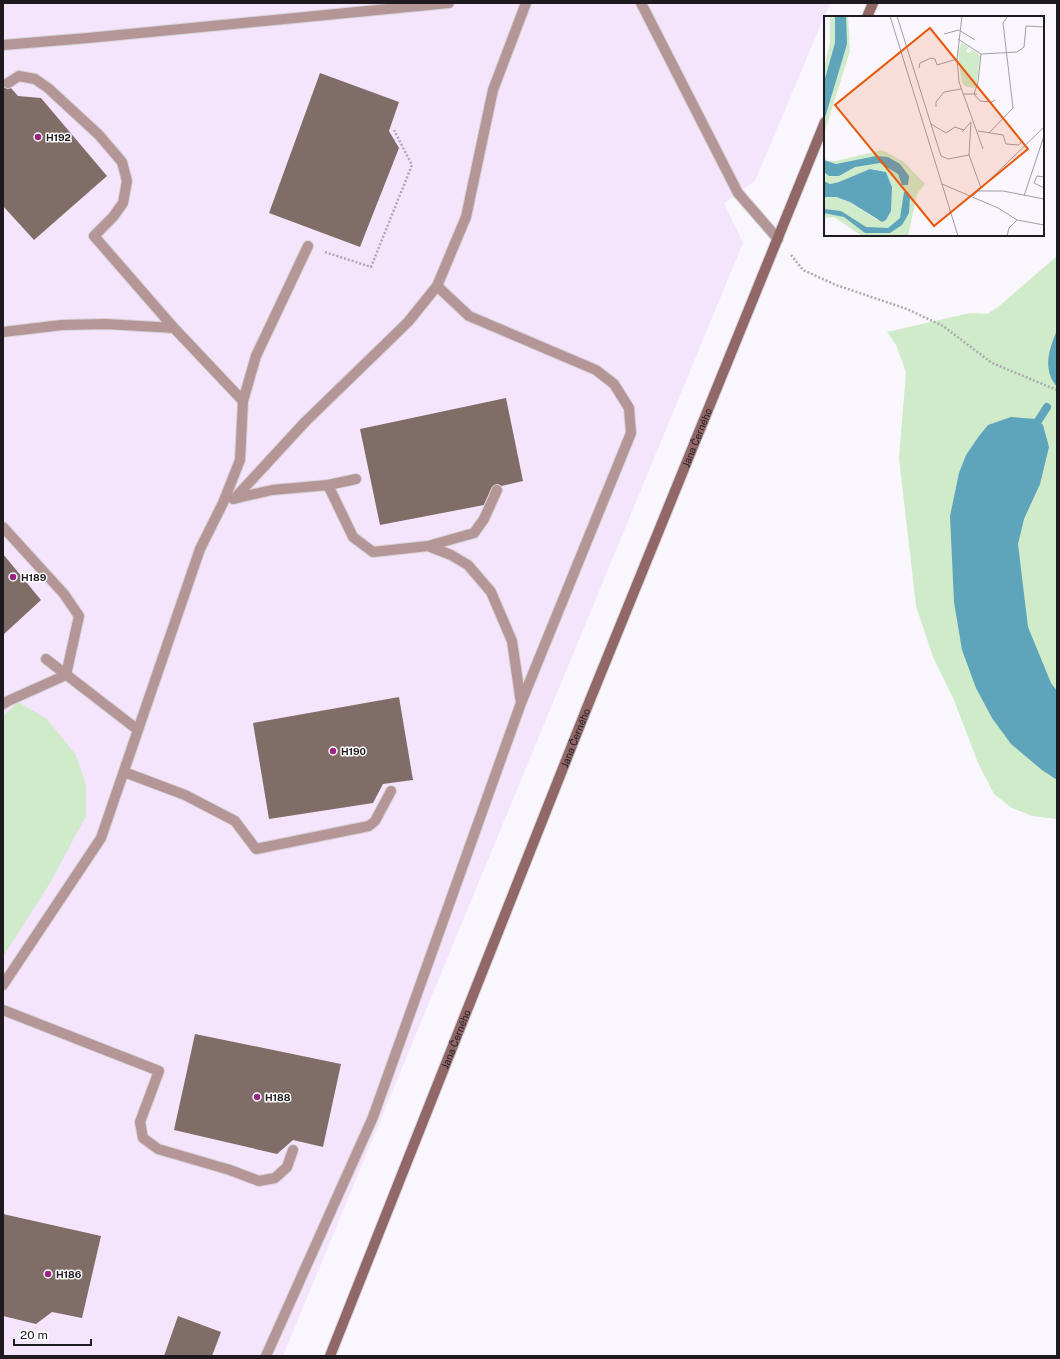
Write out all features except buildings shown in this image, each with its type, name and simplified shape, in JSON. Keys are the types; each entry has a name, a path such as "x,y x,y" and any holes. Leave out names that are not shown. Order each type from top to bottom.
{"street":[{"path":"3,45 449,3"},
{"path":"234,499 305,422 408,322 437,286 466,216 493,90 526,3"},
{"path":"641,3 738,193 778,239"},
{"path":"867,16 873,3"},
{"path":"8,83 19,76 35,79 48,88 98,135 122,162 127,181 123,203 113,217 94,236 174,328 243,401"},
{"name":"Jana Černého","path":"330,1356 590,700 824,124"},
{"path":"3,985 101,838 200,549 223,503 240,460 243,401 256,356 308,246"},
{"path":"266,1356 373,1117 522,704 631,433 629,408 614,384 596,370 469,316 437,286"},
{"path":"3,332 62,325 106,324 174,328"},
{"path":"223,503 272,490 328,485 356,479"},
{"path":"328,485 353,537 374,552 428,546 474,533 484,519 496,490"},
{"path":"3,527 64,594 78,616 66,675"},
{"path":"428,546 451,555 468,565 491,592 512,641 522,704"},
{"path":"46,659 138,730"},
{"path":"3,704 66,675"},
{"path":"124,772 185,795 234,821 256,849 370,826 375,821 391,790"},
{"path":"3,1010 159,1071 140,1122 143,1138 158,1149 230,1170 259,1181 275,1178 287,1167 293,1150"}],"path":[{"path":"308,246 371,267 412,165 394,130"},
{"path":"778,239 804,270 836,285 907,309 943,326 992,363 1057,390"}],"shaded area":[{"path":"3,3 830,3 755,181 724,203 743,243 283,1356 3,1356"}],"green space":[{"path":"1057,256 1057,819 1032,816 1012,808 994,794 978,763 954,700 933,657 916,606 899,458 906,372 896,345 887,332 970,313 987,314 998,307"},
{"path":"18,702 47,719 76,755 86,785 86,816 50,883 3,957 3,716"}],"water":[{"path":"1057,330 1057,387 1052,380 1048,366 1048,359"},
{"path":"1011,417 1036,419 1043,425 1049,447 1040,484 1024,519 1018,544 1028,627 1051,683 1057,691 1057,780 1042,770 1011,744 992,718 976,688 962,650 954,602 950,516 959,473 966,455 988,425"}],"waterway":[{"path":"1033,429 1047,407"}],"place":[{"name":"H192","path":"38,137"},
{"name":"H189","path":"13,577"},
{"name":"H190","path":"333,751"},
{"name":"H188","path":"257,1097"},
{"name":"H186","path":"48,1274"}]}
